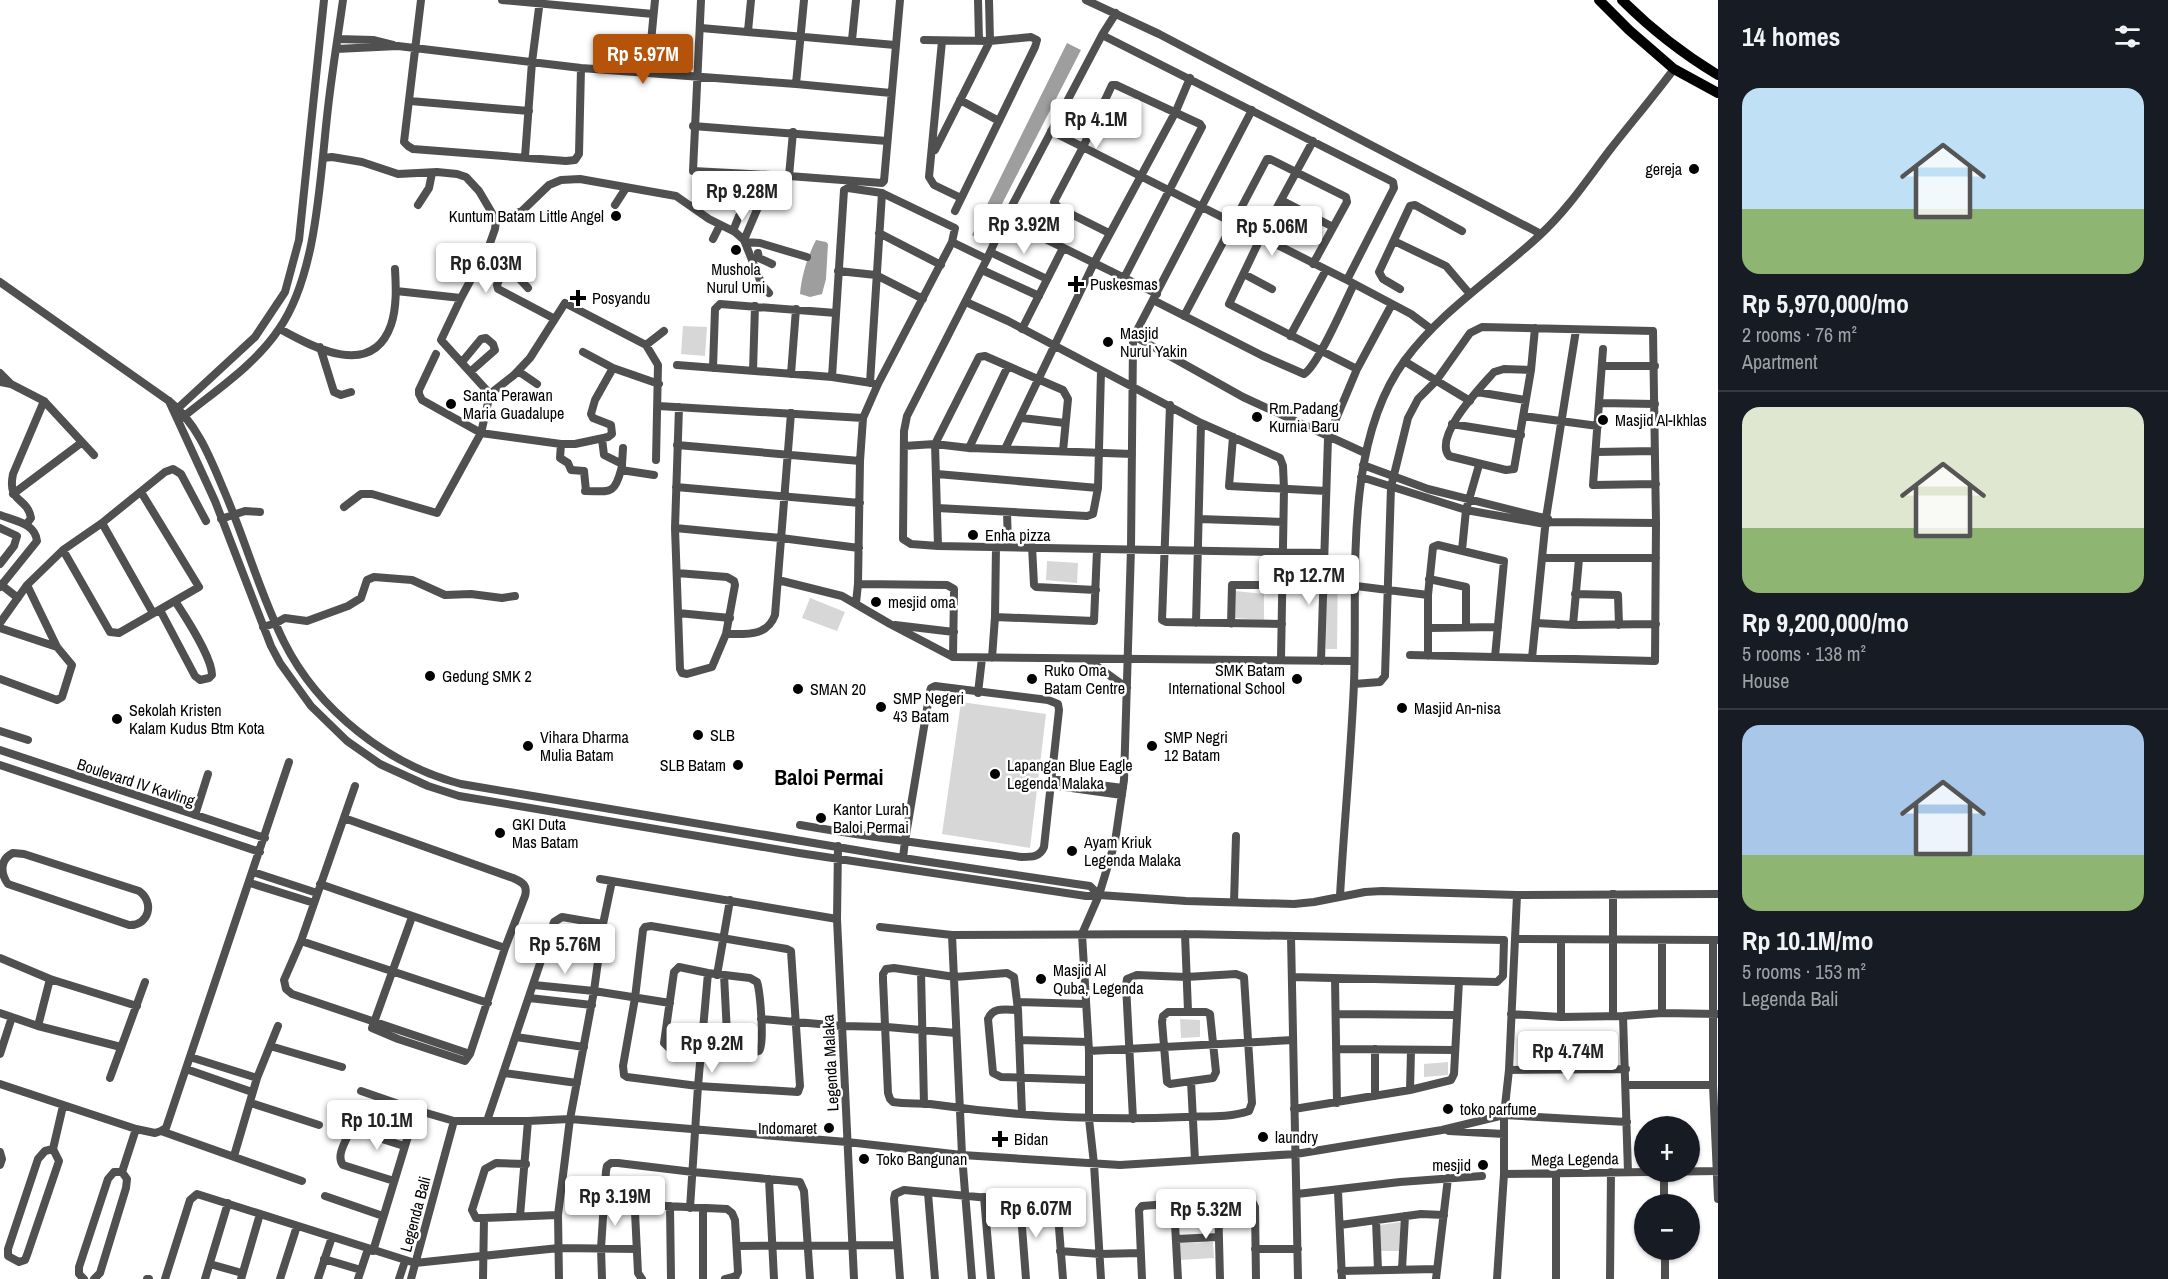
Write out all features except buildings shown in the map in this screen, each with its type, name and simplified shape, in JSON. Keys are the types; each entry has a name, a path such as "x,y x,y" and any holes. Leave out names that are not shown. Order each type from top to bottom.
{"main road":[{"path":"1599,0 1674,69 1718,93"},
{"path":"1622,0 1679,51 1718,75"}],"street":[{"path":"176,411 255,337 285,292 298,240 324,0"},
{"path":"178,422 238,375 280,329 295,297 313,232 343,0"},
{"path":"421,0 404,142 414,149 575,160 579,154 581,68"},
{"path":"502,0 653,14"},
{"path":"648,73 655,0"},
{"path":"701,0 698,77 693,126 692,166 694,172 883,183 900,0"},
{"path":"748,31 751,0"},
{"path":"796,84 804,0"},
{"path":"852,40 856,0"},
{"path":"978,0 979,41"},
{"path":"932,156 990,41 989,0"},
{"path":"1086,0 1116,13 1541,234"},
{"path":"525,157 532,62 540,2"},
{"path":"1116,13 1102,35 1005,219 989,256 907,416 903,431 903,538 911,544 938,546 1323,553"},
{"path":"701,28 895,45"},
{"path":"1005,219 1124,278 1185,316 1301,375 1308,372 1320,351 1394,185 1391,181 1102,35"},
{"path":"924,40 990,41 1035,38 1038,42 955,211"},
{"path":"338,39 373,40 398,46 581,68 891,93"},
{"path":"942,41 930,181 961,198"},
{"path":"336,50 398,46"},
{"path":"1340,896 1354,684 1361,477 1375,418 1389,385 1404,361 1431,329 1469,293 1541,234 1584,186 1674,69"},
{"path":"1005,449 1056,347 1094,263 1176,111 1190,78"},
{"path":"1109,233 1054,204 1055,198 1114,85 1176,111 1202,127 1124,278"},
{"path":"410,100 529,111"},
{"path":"960,100 999,120"},
{"path":"313,108 328,110"},
{"path":"1101,1279 1089,1119 1082,934 1099,895 1115,842 1122,791 1131,548 1134,336 1252,110"},
{"path":"693,126 887,141"},
{"path":"1051,131 1351,282 1431,329"},
{"path":"789,176 793,132"},
{"path":"1313,141 1261,237 1229,304 1357,369"},
{"path":"323,158 332,157 362,162 398,174 447,172 466,177 479,191 495,221 489,246 441,340 490,394"},
{"path":"1185,316 1267,159 1346,197 1347,202 1313,264"},
{"path":"418,205 429,188 432,172"},
{"path":"495,221 522,211 549,185 561,180 580,179 678,197 695,210 733,231 759,258 772,264"},
{"path":"615,205 626,188"},
{"path":"832,377 844,190 848,188 882,193 956,228 952,242 923,299 874,383 864,418 860,461 856,603"},
{"path":"745,241 765,191"},
{"path":"874,383 876,275 882,193"},
{"path":"1281,200 1333,227"},
{"path":"1400,289 1383,279 1379,272 1412,205 1462,231"},
{"path":"733,231 739,216"},
{"path":"713,239 720,225"},
{"path":"879,233 940,265"},
{"path":"745,241 760,243 807,257"},
{"path":"1394,241 1446,266 1469,293"},
{"path":"952,242 1047,279"},
{"path":"760,243 755,254 762,285 769,293"},
{"path":"489,246 528,288"},
{"path":"1022,329 1063,248"},
{"path":"506,266 497,285 498,289 555,319"},
{"path":"280,329 347,356 371,351 385,337 391,326 396,291 395,269"},
{"path":"982,270 1039,296"},
{"path":"1290,336 1326,270"},
{"path":"838,271 876,275 923,299"},
{"path":"1244,274 1272,289"},
{"path":"0,282 169,401 176,411 178,422 188,439 222,519 263,627 280,663 311,706 347,741 373,759 428,786 459,796 838,859 1086,896 1299,904 1382,891 1517,895 1718,894"},
{"path":"396,291 461,298"},
{"path":"966,302 1170,405 1201,423 1280,458 1283,466 1284,489 1281,659"},
{"path":"344,507 361,494 372,494 437,513 482,433 490,394 518,371 536,350 565,303 646,345 658,365 656,460"},
{"path":"713,368 715,309 724,304 836,313"},
{"path":"1321,661 1328,438 1357,369 1392,304"},
{"path":"753,371 755,306"},
{"path":"790,374 796,309"},
{"path":"1354,684 1380,682 1385,676 1391,487 1412,408 1436,381 1474,329 1482,327 1653,331 1656,484 1656,656 1653,662 1410,656"},
{"path":"1531,370 1496,370 1452,423 1446,447 1449,456 1479,465 1506,470 1514,469 1531,370 1535,328"},
{"path":"1532,658 1547,521 1576,330"},
{"path":"646,345 664,331"},
{"path":"1134,336 1243,397 1328,438 1365,453"},
{"path":"462,362 481,339 486,338 493,344 495,350 470,372"},
{"path":"320,347 334,392 341,395 351,392"},
{"path":"1603,349 1593,485 1656,484"},
{"path":"583,352 614,368 659,384"},
{"path":"436,354 419,390 422,400 482,433 561,444 610,436 613,427 593,418 591,412 614,368"},
{"path":"938,546 935,444 979,357 985,356 1059,387 1066,394 1068,399 1063,451"},
{"path":"1404,361 1470,400"},
{"path":"677,365 832,377 874,383"},
{"path":"969,448 1008,366"},
{"path":"1602,366 1655,366"},
{"path":"518,371 537,384"},
{"path":"937,508 1091,516 1098,488 1101,371"},
{"path":"0,373 11,384"},
{"path":"0,382 11,384 44,401 94,455"},
{"path":"1477,392 1525,400"},
{"path":"26,525 31,518 30,511 13,494 11,487 13,474 44,401"},
{"path":"1600,404 1655,404"},
{"path":"1170,405 1162,620 1166,622 1282,624"},
{"path":"658,406 864,418"},
{"path":"677,573 727,577 734,581 735,585 726,634 712,667 687,674 682,673 680,669 675,528 679,407"},
{"path":"176,411 186,416 212,460 284,642 308,681 342,718 376,744 430,773 461,784 546,799 903,858 1090,886 1099,895"},
{"path":"469,411 484,417"},
{"path":"726,634 758,633 770,625 775,615 790,413"},
{"path":"1523,416 1598,426"},
{"path":"1022,418 1065,423"},
{"path":"1196,623 1201,423"},
{"path":"1452,423 1521,435"},
{"path":"1233,436 1229,486 1326,491"},
{"path":"602,439 604,455 621,467 654,475"},
{"path":"13,494 81,443"},
{"path":"561,444 560,458 568,463 571,470 584,471 585,491 614,489 621,467 623,448"},
{"path":"904,446 935,444 969,448 1132,453"},
{"path":"677,445 860,461"},
{"path":"1596,452 1655,451"},
{"path":"1363,465 1393,477 1470,501 1547,521"},
{"path":"1462,550 1466,510 1479,465"},
{"path":"0,623 27,585 63,550 102,523 165,472 177,470 206,521"},
{"path":"937,474 1098,488"},
{"path":"1361,477 1466,510 1547,521 1656,523"},
{"path":"676,487 860,503"},
{"path":"63,550 110,632 119,633 199,587 141,492"},
{"path":"222,519 249,510 260,512"},
{"path":"1007,512 1008,546"},
{"path":"0,516 26,525 37,534 38,541 0,586 18,598"},
{"path":"1199,519 1283,522"},
{"path":"102,523 195,676 200,680 209,678 212,675 211,665 175,601"},
{"path":"0,528 17,536 14,546 0,564"},
{"path":"675,528 859,548"},
{"path":"1428,656 1429,579 1432,547 1438,545 1504,561 1495,657"},
{"path":"993,658 996,546"},
{"path":"1032,546 1036,587 1096,590"},
{"path":"995,617 1094,621 1097,550"},
{"path":"1543,558 1656,558"},
{"path":"1573,625 1579,559"},
{"path":"263,627 285,618 307,621 348,606 361,598 367,580 374,577 412,580 445,595 471,594 502,598 514,596"},
{"path":"1429,579 1466,587 1466,626"},
{"path":"778,580 836,594 953,657 1354,661"},
{"path":"858,584 948,585 952,587 954,592 953,657"},
{"path":"0,679 50,699 60,699 72,665 57,647 27,585"},
{"path":"1231,624 1232,585 1283,585"},
{"path":"1356,586 1428,595"},
{"path":"1575,594 1618,596 1619,625"},
{"path":"678,613 729,618"},
{"path":"1536,623 1656,624"},
{"path":"890,624 954,632"},
{"path":"1429,628 1498,627"},
{"path":"0,628 57,647"},
{"path":"978,693 982,658"},
{"path":"1087,659 1127,688"},
{"path":"800,825 851,835 906,841 1034,857 1043,851 1044,847 1058,704 1048,700 935,687 930,691 906,841 903,858"},
{"path":"0,731 28,740"},
{"name":"Boulevard IV Kavling","path":"0,750 265,838"},
{"path":"0,1084 136,1129 155,1132 166,1128 289,762"},
{"path":"0,765 260,852"},
{"path":"195,815 208,774"},
{"path":"1051,782 1122,791"},
{"path":"344,818 513,878 523,883 527,889 470,1054 292,994 286,989 284,980 301,941 355,786"},
{"path":"1234,902 1236,836"},
{"name":"Legenda Malaka","path":"838,846 837,919 854,1279"},
{"path":"24,854 139,891 146,897 149,910 146,918 138,924 129,925 8,884 2,876 1,866 8,855 24,854"},
{"path":"253,872 317,893"},
{"path":"600,879 837,919"},
{"path":"559,1279 558,1215 570,1119 592,1005 603,924 612,880"},
{"path":"250,883 314,903"},
{"path":"320,884 505,948"},
{"path":"1613,894 1613,1016"},
{"path":"1497,1279 1517,895"},
{"path":"728,1053 721,975 723,938 730,900"},
{"path":"374,1021 412,917"},
{"path":"487,1121 554,922 559,917 603,924"},
{"path":"651,926 787,949 790,951 800,1086 798,1092 698,1086 627,1077 623,1066 635,998 645,927 651,926"},
{"path":"880,927 952,935 1185,934 1504,940 1503,976 1500,981 1293,977"},
{"path":"1185,934 1188,1011"},
{"path":"952,935 962,1155 972,1279"},
{"path":"1291,936 1298,1279"},
{"path":"1516,939 1715,940 1713,1085 1718,1199"},
{"path":"1561,940 1561,1017"},
{"path":"1662,940 1662,1013"},
{"path":"301,941 488,1003"},
{"path":"545,953 598,958"},
{"path":"0,958 50,979 137,1006"},
{"path":"683,967 721,975 750,978 757,982 761,1019 759,1051 728,1053 671,1050 666,1047 664,1044 676,969 683,967"},
{"path":"1022,1114 1018,1006 1016,985 1012,975 1006,973 955,977 894,968 885,971 890,1099 899,1103 924,1104 960,1109 1022,1114 1089,1119 1133,1119 1243,1113 1252,1108 1244,977 1236,974 1186,977 1137,975 1127,979 1133,1119"},
{"path":"921,972 924,1104"},
{"path":"690,1208 708,974"},
{"path":"38,1026 50,979"},
{"path":"1335,979 1337,1103"},
{"path":"1294,1109 1410,1090 1451,1080 1454,1074 1459,981"},
{"path":"110,1078 145,982"},
{"path":"534,985 594,991 670,1003"},
{"path":"529,998 592,1005"},
{"path":"1086,1004 1018,1006 992,1011 988,1019 993,1073 1000,1077 1088,1080"},
{"path":"1188,1011 1210,1014 1215,1075 1210,1080 1170,1083 1167,1082 1162,1022 1168,1012 1188,1011"},
{"path":"1511,1014 1561,1017 1623,1017 1662,1013 1715,1014"},
{"path":"0,1014 122,1047"},
{"path":"1336,1014 1456,1015"},
{"path":"0,1054 12,1017"},
{"path":"1623,1017 1628,1172"},
{"path":"761,1019 956,1034"},
{"path":"234,1156 257,1077 278,1026"},
{"path":"516,1037 584,1047"},
{"path":"1019,1040 1131,1050 1293,1040"},
{"path":"270,1046 342,1066"},
{"path":"1336,1049 1455,1050"},
{"path":"1375,1050 1375,1096"},
{"path":"1410,1090 1411,1050"},
{"path":"190,1057 257,1077"},
{"path":"186,1069 252,1092"},
{"path":"1509,1070 1626,1069"},
{"path":"504,1073 577,1083"},
{"path":"1191,1081 1195,1160"},
{"path":"1626,1085 1713,1085"},
{"path":"361,1091 454,1120 570,1119 847,1142 962,1155 1120,1165 1296,1154 1442,1130 1504,1115 1627,1122"},
{"path":"251,1103 319,1125"},
{"path":"53,1149 45,1151 38,1159 9,1249 8,1256 19,1262 27,1256 59,1161 53,1149 63,1106"},
{"path":"358,1279 383,1216 416,1110"},
{"name":"Legenda Bali","path":"411,1279 454,1120"},
{"path":"520,1216 528,1121"},
{"path":"122,1172 136,1129"},
{"path":"394,1181 343,1165 339,1159 340,1155 349,1133 354,1130 404,1146"},
{"path":"1442,1130 1504,1134"},
{"path":"161,1131 302,1181"},
{"path":"0,1152 0,1165"},
{"path":"526,1164 496,1163 485,1169 472,1210 476,1218 558,1215"},
{"path":"602,1279 601,1248 607,1166 611,1163 800,1182 803,1185 810,1279"},
{"name":"Mega Legenda","path":"1700,1171 1718,1171"},
{"path":"84,1279 80,1274 80,1267 108,1179 114,1172 122,1172"},
{"path":"94,1279 100,1273 126,1188 127,1179 122,1172"},
{"path":"1556,1172 1556,1279"},
{"path":"1610,1279 1611,1172"},
{"name":"Mega Legenda","path":"1504,1174 1634,1172"},
{"path":"1297,1194 1482,1176"},
{"path":"1436,1279 1448,1178"},
{"path":"769,1179 774,1279"},
{"path":"900,1279 895,1194 904,1190 1053,1204 1058,1215 1063,1279"},
{"path":"1338,1191 1342,1275 1378,1270 1437,1269"},
{"path":"928,1193 935,1279"},
{"path":"165,1279 190,1200 197,1194 415,1263 559,1248 637,1249"},
{"path":"326,1196 383,1216"},
{"path":"984,1197 991,1279"},
{"path":"1142,1279 1139,1210 1142,1206 1245,1198 1253,1201 1256,1279"},
{"path":"1020,1201 1026,1279"},
{"path":"1218,1201 1220,1279"},
{"path":"205,1279 228,1203"},
{"path":"642,1279 638,1273 635,1212 637,1208 646,1205 727,1209 732,1213 735,1220 737,1246 736,1276 725,1279"},
{"path":"1174,1205 1178,1279"},
{"path":"670,1206 671,1279"},
{"path":"703,1209 703,1279"},
{"path":"210,1264 241,1276 260,1214"},
{"path":"1340,1225 1421,1214 1444,1215"},
{"path":"1402,1269 1405,1216"},
{"path":"483,1279 484,1218"},
{"path":"1376,1221 1378,1270"},
{"path":"279,1279 297,1226"},
{"path":"318,1279 332,1237"},
{"path":"1176,1239 1219,1237"},
{"path":"737,1246 897,1245"},
{"path":"1255,1249 1298,1249"},
{"path":"1060,1251 1100,1254 1140,1253"},
{"path":"324,1259 361,1270"},
{"path":"1665,1260 1665,1279"},
{"name":"Legenda Bali","path":"399,1279 405,1261"}],"shaded area":[{"path":"1067,43 1081,50 983,241 972,235"},
{"path":"816,240 828,244 826,279 822,294 810,297 800,294 805,266"},
{"path":"683,326 707,327 705,356 681,354"},
{"path":"1327,559 1338,560 1337,649 1326,649"},
{"path":"1047,561 1078,563 1077,583 1046,580"},
{"path":"1235,591 1264,594 1264,620 1235,618"},
{"path":"810,598 845,612 837,631 802,618"},
{"name":"Lapangan Blue Eagle Legenda Malaka","path":"961,702 1046,714 1030,848 942,834"},
{"path":"1180,1019 1200,1020 1200,1037 1181,1038"},
{"path":"1448,1062 1448,1075 1424,1077 1424,1064"},
{"path":"1401,1222 1399,1251 1380,1251 1380,1225"},
{"path":"1213,1242 1214,1258 1180,1260 1180,1243"}],"place":[{"name":"gereja","path":"1694,169"},
{"name":"Kuntum Batam Little Angel","path":"616,216"},
{"name":"Mushola Nurul Umi","path":"736,250"},
{"name":"Puskesmas","path":"1076,284"},
{"name":"Posyandu","path":"578,298"},
{"name":"Masjid Nurul Yakin","path":"1108,342"},
{"name":"Santa Perawan Maria Guadalupe","path":"451,404"},
{"name":"Rm.Padang Kurnia Baru","path":"1257,417"},
{"name":"Masjid Al-Ikhlas","path":"1603,420"},
{"name":"Enha pizza","path":"973,535"},
{"name":"mesjid oma","path":"876,602"},
{"name":"Gedung SMK 2","path":"430,676"},
{"name":"Ruko Oma Batam Centre","path":"1032,679"},
{"name":"SMK Batam International School","path":"1297,679"},
{"name":"SMAN 20","path":"798,689"},
{"name":"SMP Negeri 43 Batam","path":"881,707"},
{"name":"Masjid An-nisa","path":"1402,708"},
{"name":"Sekolah Kristen Kalam Kudus Btm Kota","path":"117,719"},
{"name":"SLB","path":"698,735"},
{"name":"Vihara Dharma Mulia Batam","path":"528,746"},
{"name":"SMP Negri 12 Batam","path":"1152,746"},
{"name":"SLB Batam","path":"738,765"},
{"name":"Lapangan Blue Eagle Legenda Malaka","path":"995,774"},
{"name":"Kantor Lurah Baloi Permai","path":"821,818"},
{"name":"GKI Duta Mas Batam","path":"500,833"},
{"name":"Ayam Kriuk Legenda Malaka","path":"1072,851"},
{"name":"Masjid Al Quba, Legenda","path":"1041,979"},
{"name":"toko parfume","path":"1448,1109"},
{"name":"Indomaret","path":"829,1128"},
{"name":"laundry","path":"1263,1137"},
{"name":"Bidan","path":"1000,1139"},
{"name":"Toko Bangunan","path":"864,1159"},
{"name":"mesjid","path":"1483,1165"}],"district":[{"name":"Baloi Permai","path":"829,777"}]}
